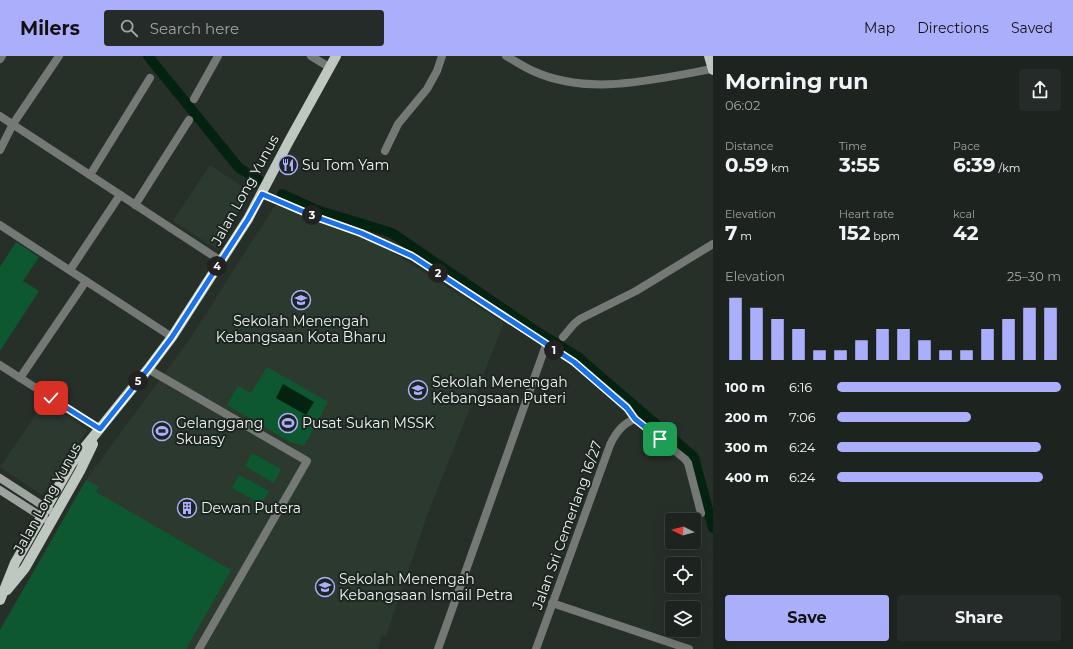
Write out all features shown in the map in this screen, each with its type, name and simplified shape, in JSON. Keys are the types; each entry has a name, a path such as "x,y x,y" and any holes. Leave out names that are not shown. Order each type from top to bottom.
{"main road":[{"name":"Jalan Long Yunus","path":"1,599 15,563 72,463 172,337 248,219 336,56"},
{"path":"709,56 713,70"},
{"name":"Jalan Long Yunus","path":"1,599 25,568 80,471 100,429"},
{"path":"0,478 56,514"},
{"path":"0,490 50,523"}],"street":[{"path":"0,150 13,124 60,56"},
{"path":"194,99 218,56"},
{"path":"311,56 329,67"},
{"path":"385,151 398,124 427,89 437,71 442,56"},
{"path":"506,56 532,71 548,77 568,82 588,84 625,84 713,70"},
{"path":"90,175 150,78"},
{"path":"0,116 221,261"},
{"path":"135,204 189,120"},
{"path":"262,194 316,217 361,233 412,256 579,366 627,408 635,419 686,459 701,513"},
{"path":"70,270 120,195"},
{"path":"0,225 172,337"},
{"path":"563,337 580,319 636,291 713,244"},
{"path":"20,378 86,281"},
{"path":"438,649 546,345"},
{"path":"0,365 100,429"},
{"path":"148,369 307,461 200,649"},
{"name":"Jalan Sri Cemerlang 16/27","path":"536,649 610,445 614,437 626,424 635,419"},
{"path":"552,603 690,649"}],"shaded area":[{"path":"210,165 251,192 215,248 173,221"},
{"path":"275,205 357,235 392,252 504,323 427,516 386,636 382,635 378,649 0,649 0,630 86,480 191,337"},
{"path":"283,384 314,402 306,415 276,398"},
{"path":"45,401 87,430 42,495 0,467"}],"green space":[{"path":"16,242 39,257 23,281 39,291 0,351 0,267"},
{"name":"Pusat Sukan MSSK","path":"267,367 328,402 304,446 290,442 227,405 238,386 251,393"},
{"path":"252,453 281,469 274,483 245,466"},
{"path":"239,475 269,491 261,504 232,488"},
{"path":"86,480 99,487 96,492 231,570 186,649 0,649 0,630"}],"waterway":[{"path":"148,56 239,168 259,180"},
{"path":"282,194 317,210 392,233 533,329 578,357 694,457 713,528"}],"place":[{"name":"Su Tom Yam","path":"288,165"},
{"name":"Sekolah Menengah Kebangsaan Kota Bharu","path":"301,300"},
{"name":"Sekolah Menengah Kebangsaan Puteri","path":"418,390"},
{"name":"Pusat Sukan MSSK","path":"288,423"},
{"name":"Gelanggang Skuasy","path":"162,431"},
{"name":"Dewan Putera","path":"187,508"},
{"name":"Sekolah Menengah Kebangsaan Ismail Petra","path":"325,587"}],"route":[{"path":"51,398 100,429 172,337 248,219 262,194 316,217 361,233 412,256 574,362 627,408 635,419 660,439"}]}
